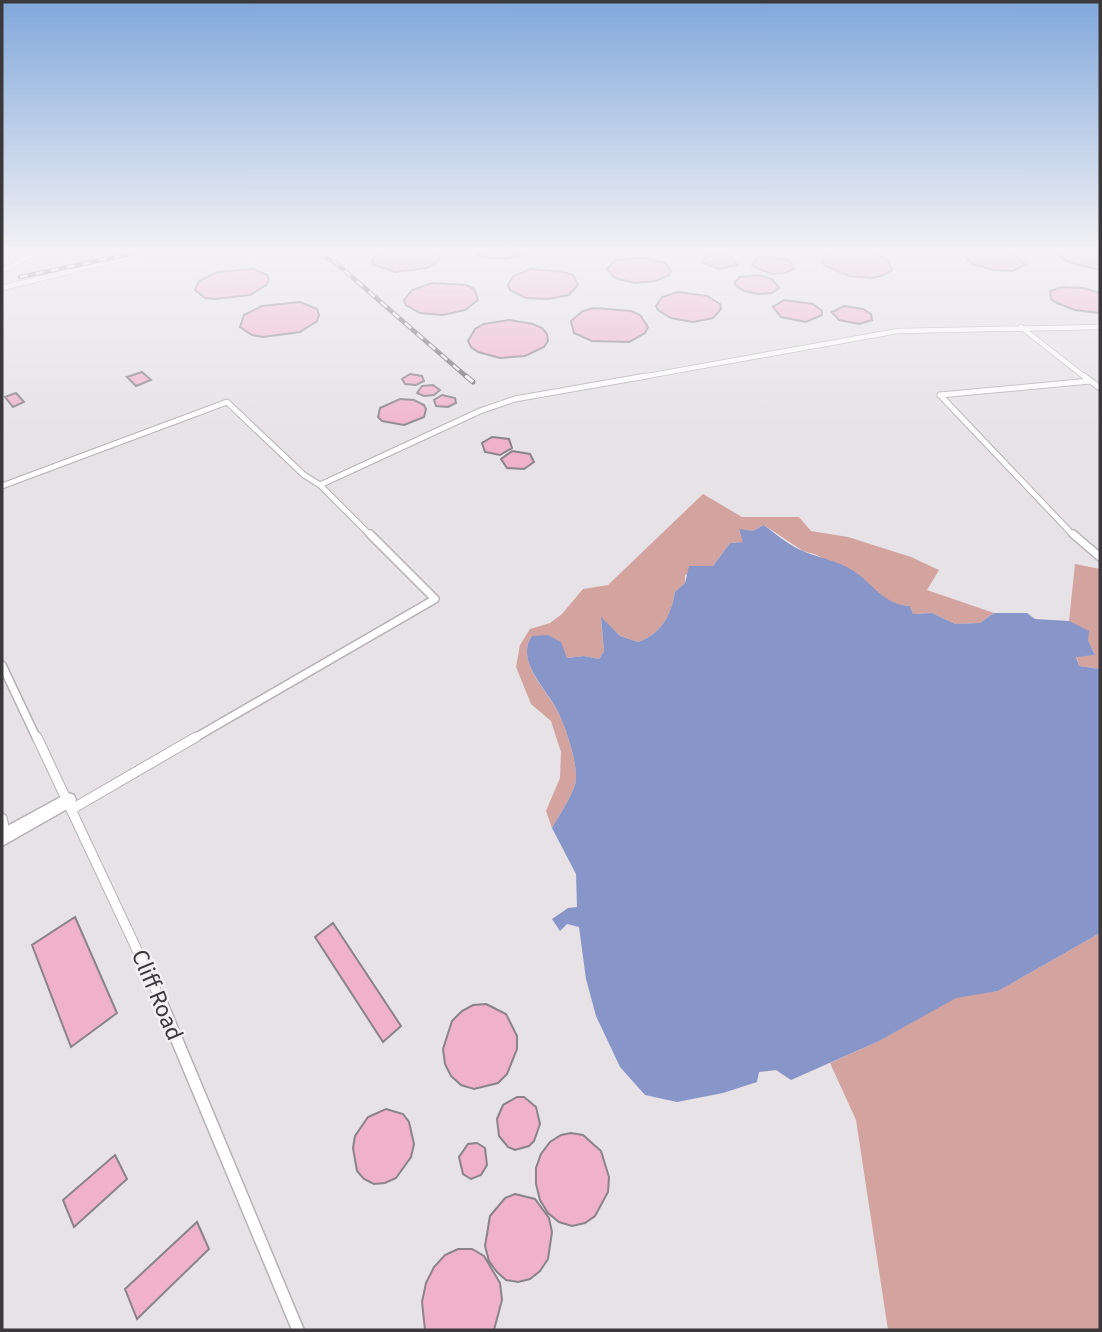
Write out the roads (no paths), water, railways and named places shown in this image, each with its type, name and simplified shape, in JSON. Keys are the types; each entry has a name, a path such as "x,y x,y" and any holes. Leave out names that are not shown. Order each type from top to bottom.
{"street":[{"path":"4,836 70,804"}],"lane":[{"path":"1021,327 1100,388"},
{"path":"320,485 455,422 515,399 898,331 1100,327"},
{"path":"1090,381 940,395 1083,545 1100,557"},
{"path":"2,486 227,402 304,475 320,485 435,598 70,804"},
{"name":"Cliff Road","path":"2,665 4,678 70,804 141,955 299,1330"},
{"path":"2,818 4,836"}],"water":[{"path":"764,525 800,550 852,570 885,598 910,606 913,614 932,613 955,624 980,623 994,613 1027,613 1035,619 1069,621 1089,631 1088,640 1095,655 1076,657 1079,666 1100,669 1100,933 998,991 956,998 879,1041 791,1080 776,1070 759,1072 757,1082 723,1093 677,1102 645,1095 620,1067 596,1016 586,979 579,927 567,924 560,931 552,919 568,908 577,907 576,874 552,828 573,791 576,777 571,746 560,715 529,664 528,645 532,636 548,635 561,642 567,658 584,656 599,659 604,651 601,617 620,636 638,642 646,639 664,623 675,592 685,583 689,566 713,566 730,543 743,542 739,529 753,531"}],"railway":[{"path":"396,315 468,378"},
{"path":"466,376 473,382"}]}
